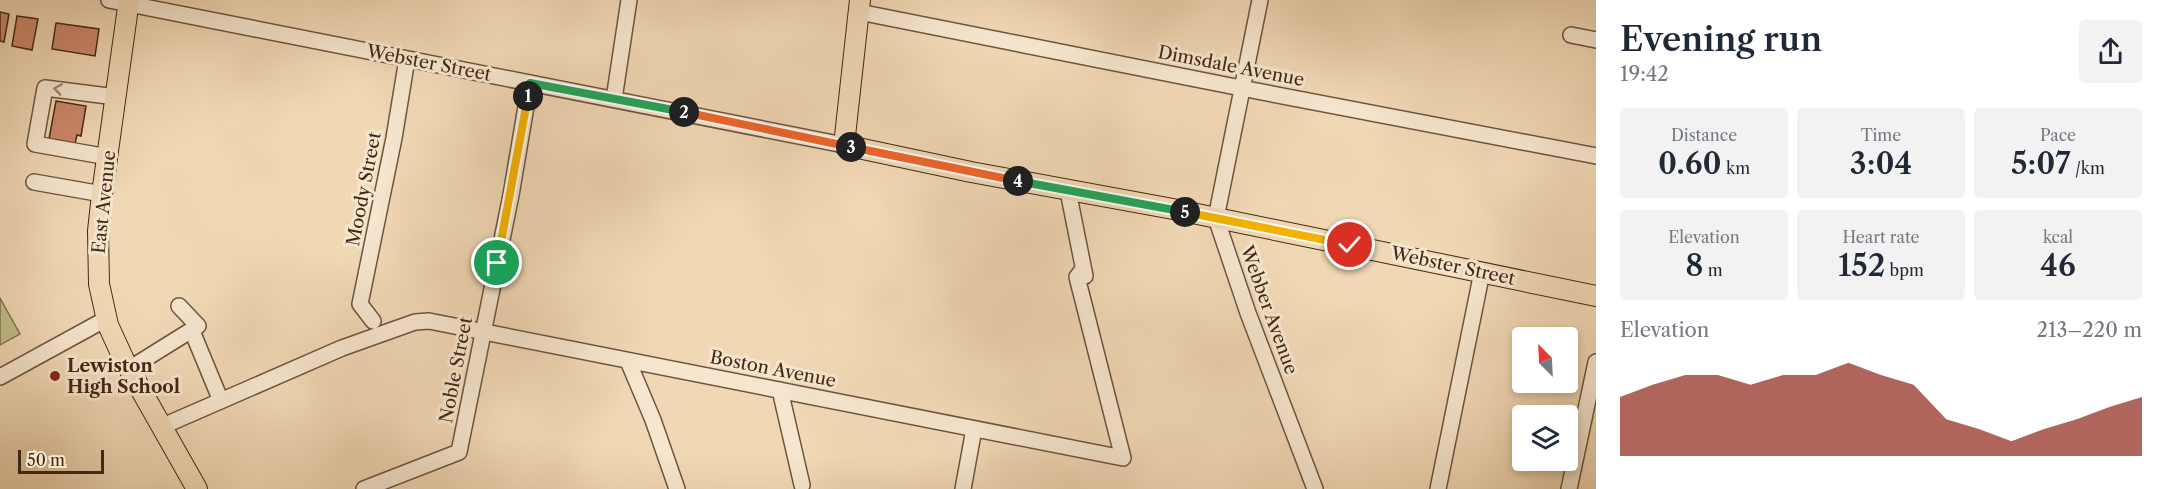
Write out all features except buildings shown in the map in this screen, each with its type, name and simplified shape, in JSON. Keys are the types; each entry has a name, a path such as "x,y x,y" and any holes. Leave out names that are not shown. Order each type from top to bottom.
{"main road":[{"name":"East Avenue","path":"129,2 102,194 98,264 106,319 129,369 163,426 194,488"},
{"path":"844,145 860,6"},
{"name":"Webster Street","path":"844,145 1596,296"}],"street":[{"name":"Webster Street","path":"109,0 129,2 844,145"},
{"path":"614,99 629,0"},
{"name":"Webber Avenue","path":"1260,0 1216,218 1248,313 1316,489"},
{"name":"Dimsdale Avenue","path":"860,6 1242,88 1596,156"},
{"path":"1571,35 1596,40"},
{"name":"Moody Street","path":"373,321 360,304 394,138 407,59"},
{"name":"Noble Street","path":"364,489 459,452 530,83"},
{"path":"108,157 35,144 45,88 116,97"},
{"path":"34,182 102,194"},
{"path":"1068,191 1088,288"},
{"name":"Boston Avenue","path":"342,348 373,321 429,321 1123,458 1077,277 1083,269"},
{"path":"1438,489 1482,272"},
{"path":"129,369 198,327 178,306"},
{"path":"0,377 106,319"},
{"name":"Boston Avenue","path":"163,426 342,348 415,322"},
{"path":"192,331 220,400"},
{"path":"628,361 677,489"},
{"path":"1569,489 1596,362"},
{"path":"780,390 802,485"},
{"path":"963,489 974,429"}],"green space":[{"path":"0,298 20,334 0,345"}],"place":[{"name":"Lewiston High School","path":"55,376"}],"route":[{"path":"497,263 530,83 741,123 971,172 1173,209 1350,245"}]}
